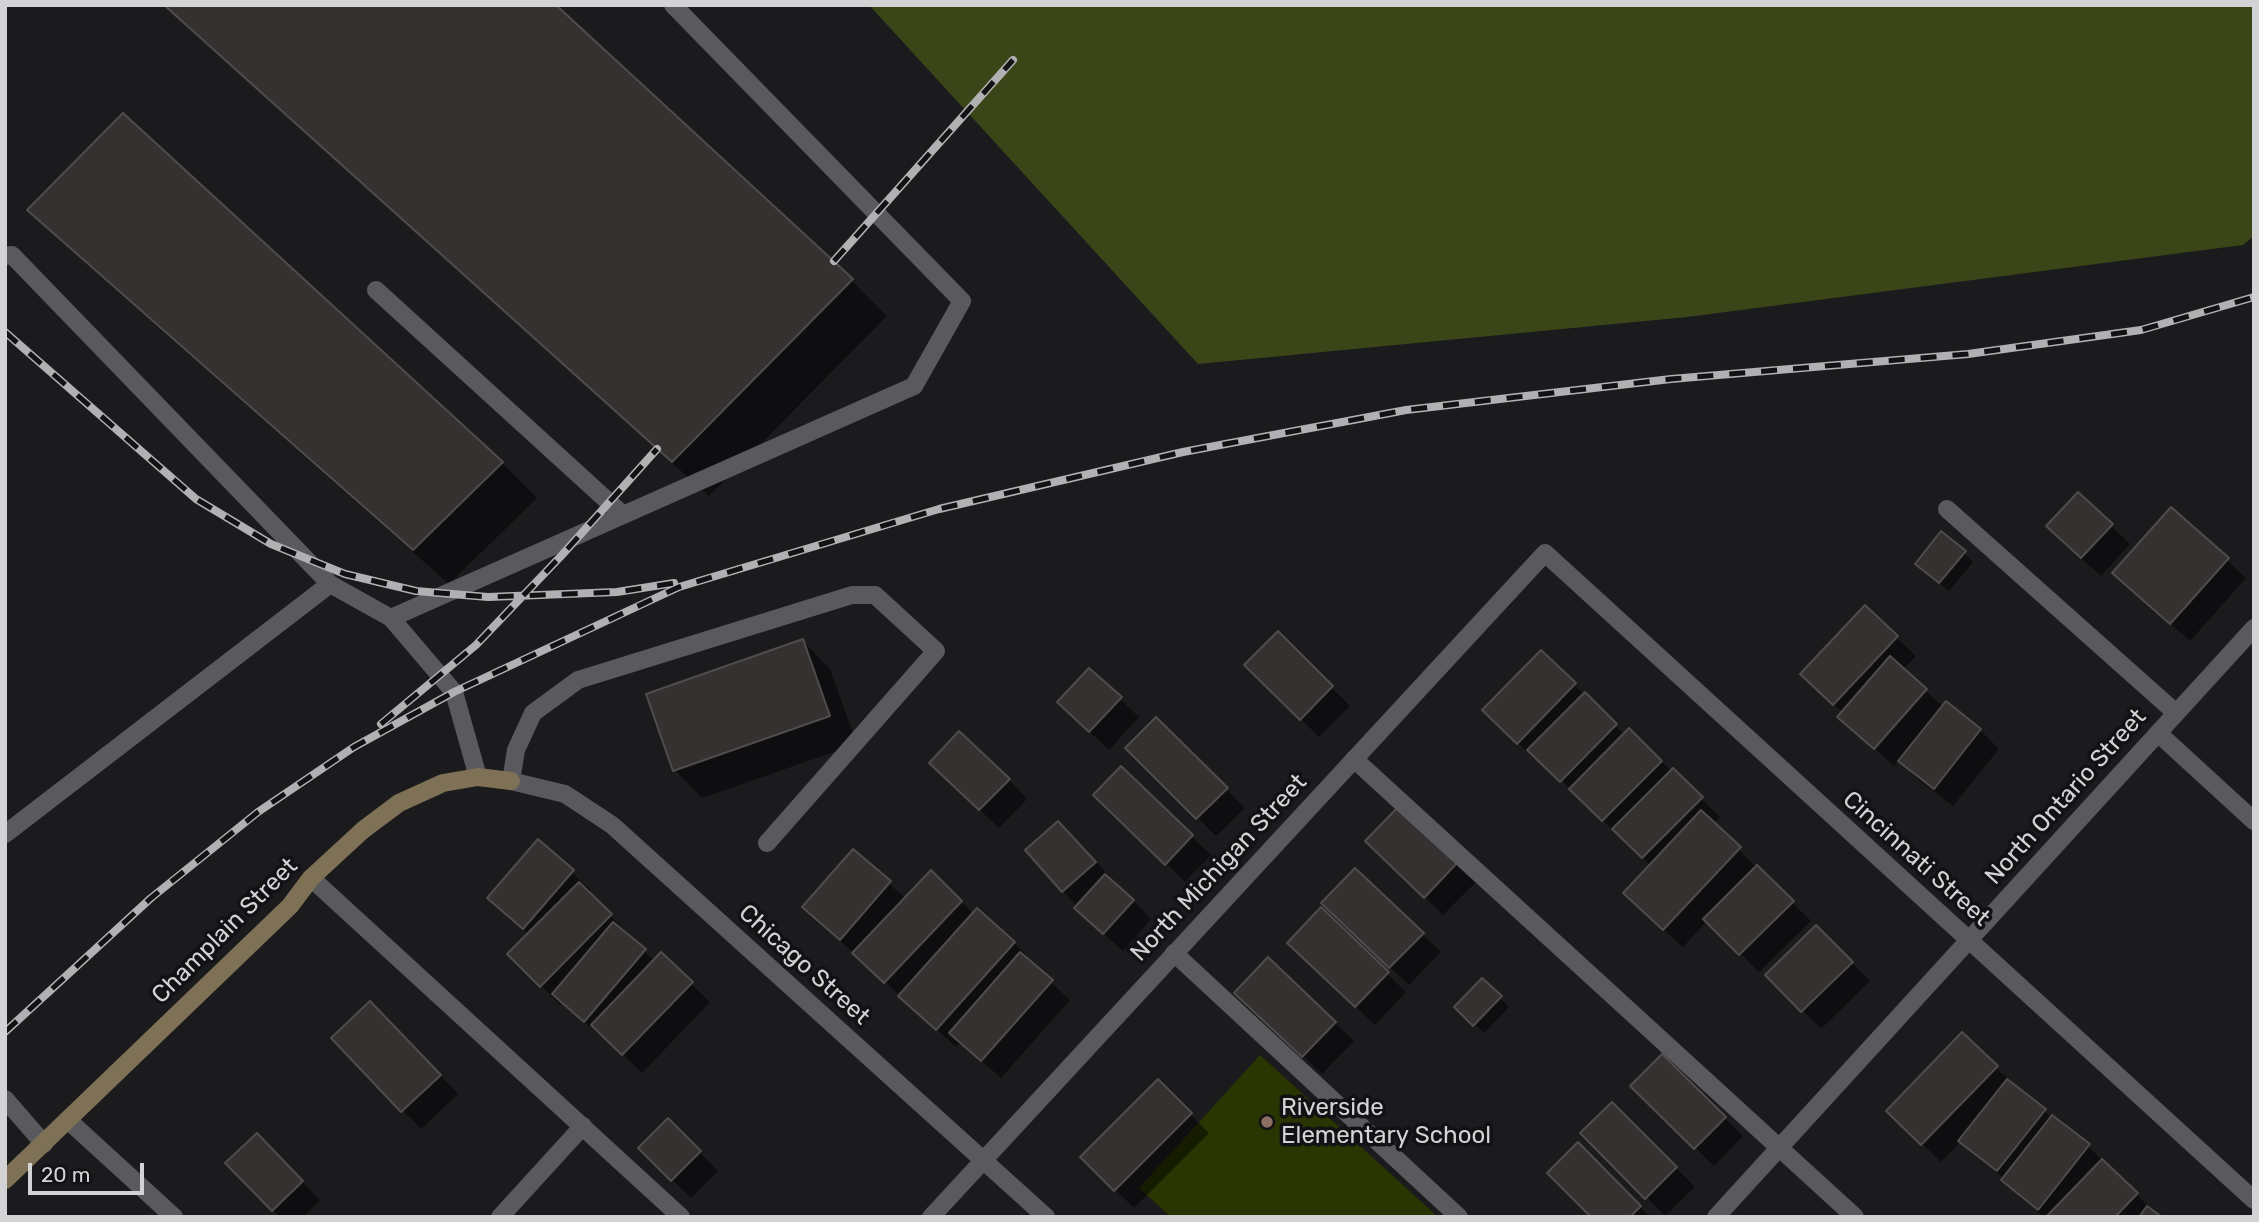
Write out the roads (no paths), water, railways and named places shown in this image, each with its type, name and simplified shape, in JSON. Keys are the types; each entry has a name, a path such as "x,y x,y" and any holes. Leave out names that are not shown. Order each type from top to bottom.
{"main road":[{"name":"Champlain Street","path":"5,1180 290,906 311,878 363,830 399,803 443,783 478,777 511,781"}],"street":[{"path":"391,618 915,386 962,301 673,5"},
{"path":"5,256 12,255 330,584 391,618 454,691 478,777"},
{"path":"376,290 623,515"},
{"path":"1947,509 2176,713"},
{"name":"North Michigan Street","path":"930,1217 1545,553"},
{"name":"Cincinnati Street","path":"1545,553 2254,1200"},
{"path":"5,834 330,584"},
{"path":"511,781 516,750 533,713 578,680 852,595 875,595 936,651 767,843"},
{"name":"North Ontario Street","path":"1716,1217 2254,628"},
{"path":"2158,733 2254,821"},
{"path":"1354,759 1855,1217"},
{"name":"Chicago Street","path":"511,781 565,794 612,825 1046,1217"},
{"path":"311,878 681,1217"},
{"path":"1174,953 1459,1217"},
{"path":"5,1099 44,1144"},
{"path":"69,1121 174,1217"},
{"path":"500,1217 583,1126"}],"railway":[{"path":"834,261 1013,60"},
{"path":"5,1032 151,898 258,812 354,747 454,692 679,587 939,509 1183,452 1406,410 1671,379 1968,354 2141,330 2254,297"},
{"path":"5,332 196,499 271,544 345,574 416,591 488,597 617,592 674,583"},
{"path":"381,724 476,645 562,555 657,449"}],"place":[{"name":"Riverside Elementary School","path":"1267,1122"}]}
